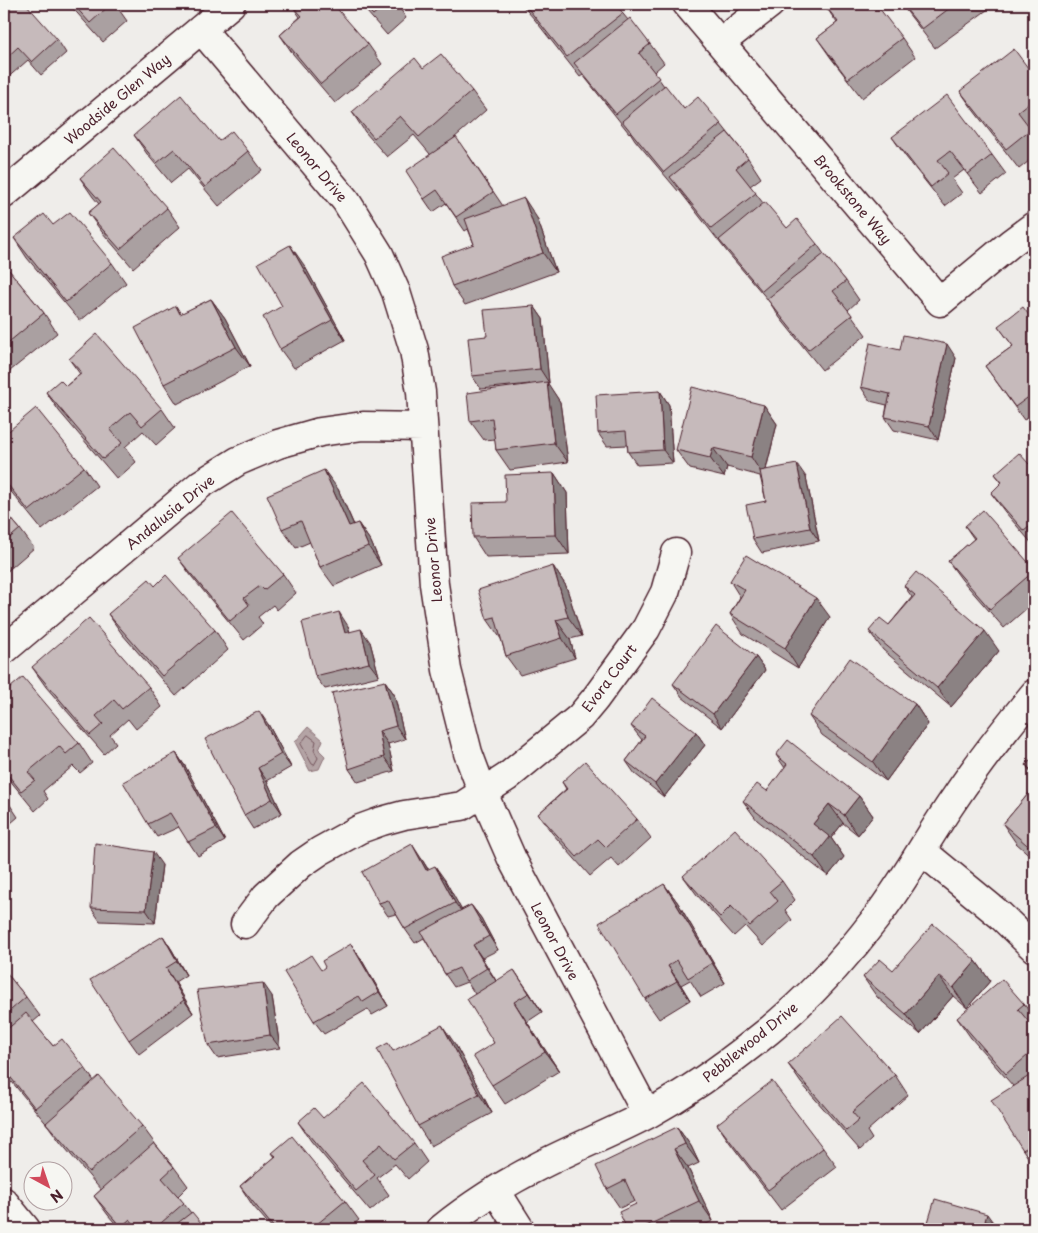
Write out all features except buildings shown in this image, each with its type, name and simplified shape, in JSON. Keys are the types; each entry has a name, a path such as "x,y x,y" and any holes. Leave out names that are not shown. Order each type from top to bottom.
{"street":[{"name":"Woodside Glen Way","path":"4,194 231,4"},
{"name":"Brookstone Way","path":"687,4 940,302 1034,226"},
{"path":"720,43 770,4"},
{"name":"Leonor Drive","path":"201,29 346,201 379,254 396,292 414,350 423,427 434,584 447,670 468,753 512,859 647,1114"},
{"name":"Andalusia Drive","path":"4,650 201,484 238,461 278,444 320,432 363,426 423,427"},
{"name":"Evora Court","path":"245,924 266,896 300,864 320,851 360,829 382,821 404,815 462,806 507,777 572,723 595,699 646,629 664,592 676,553"},
{"name":"Pebblewood Drive","path":"441,1229 496,1191 537,1167 647,1114 696,1085 756,1041 794,1009 845,955 877,917 997,738 1034,694"},
{"path":"922,851 1000,915 1034,948"},
{"path":"496,1191 520,1229"},
{"path":"4,1202 26,1229"}],"water":[{"path":"308,727 323,740 319,750 325,756 319,769 310,771 295,742"}]}
